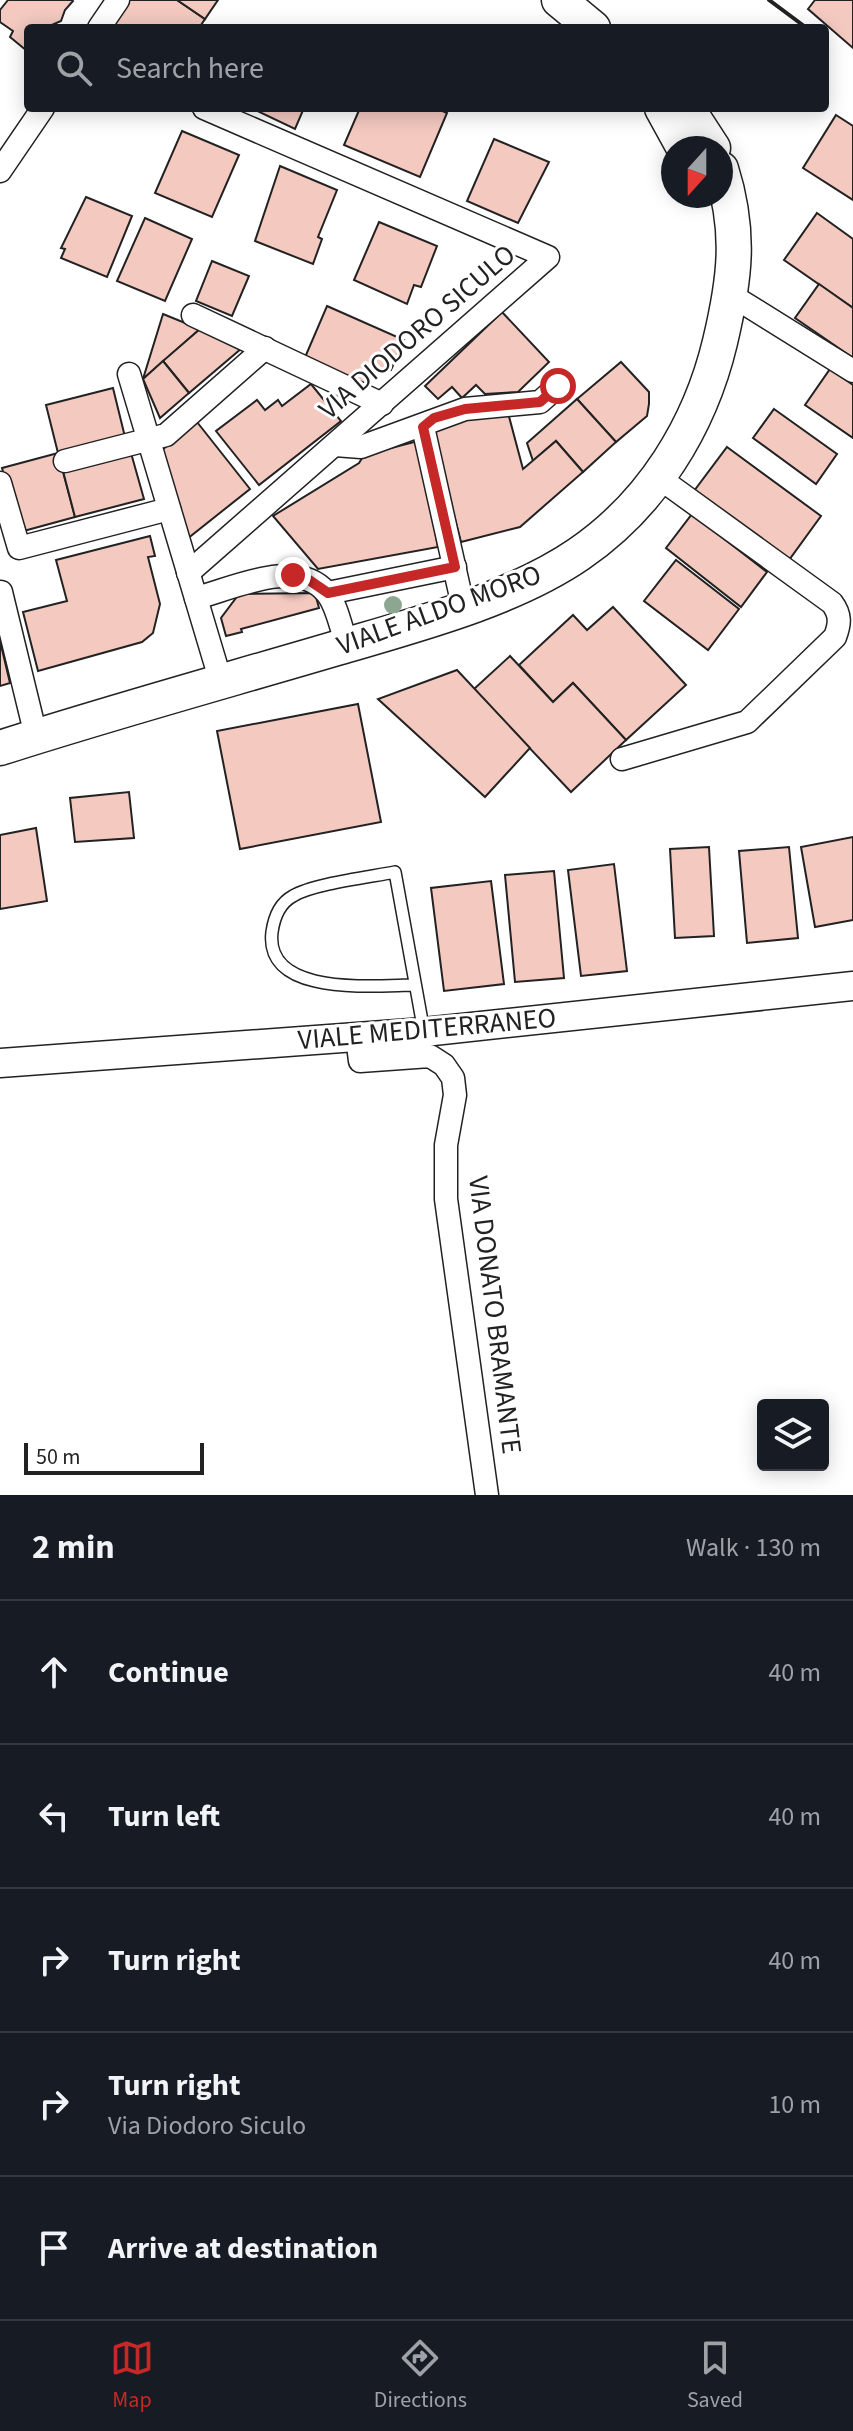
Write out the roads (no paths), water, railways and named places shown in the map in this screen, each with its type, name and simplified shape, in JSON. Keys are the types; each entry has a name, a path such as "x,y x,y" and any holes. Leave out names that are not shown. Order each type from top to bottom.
{"main road":[{"path":"559,0 588,24"},
{"path":"664,112 677,136"},
{"path":"690,112 705,136"},
{"name":"VIALE ALDO MORO","path":"708,208 731,295"},
{"name":"VIALE ALDO MORO","path":"0,748 347,645 523,585 579,554 625,515 658,477 699,409 717,356 731,295 736,239 733,208"}],"street":[{"path":"102,24 118,0"},
{"path":"0,171 40,112"},
{"name":"VIA DIODORO SICULO","path":"188,573 548,257 213,112"},
{"path":"731,295 853,371"},
{"path":"193,315 382,404"},
{"path":"65,461 166,435 265,348"},
{"path":"129,374 221,682"},
{"path":"335,445 361,447 423,427 434,418 465,409 540,402 558,386"},
{"path":"423,427 463,606"},
{"path":"622,759 747,722 835,637 838,628 838,610 832,603 658,477"},
{"path":"0,483 19,548 169,509"},
{"path":"328,593 455,567"},
{"path":"196,598 283,575 306,578 328,593 347,645"},
{"path":"1,592 36,736"},
{"name":"VIALE MEDITERRANEO","path":"0,1063 424,1032 853,986"},
{"name":"VIA DONATO BRAMANTE","path":"357,1037 360,1061 430,1056 444,1065 453,1078 455,1095 446,1145 446,1199 487,1495"}],"lane":[{"path":"415,985 318,984 303,979 281,961 273,946 274,923 281,907 296,893 395,872 424,1032"}]}
